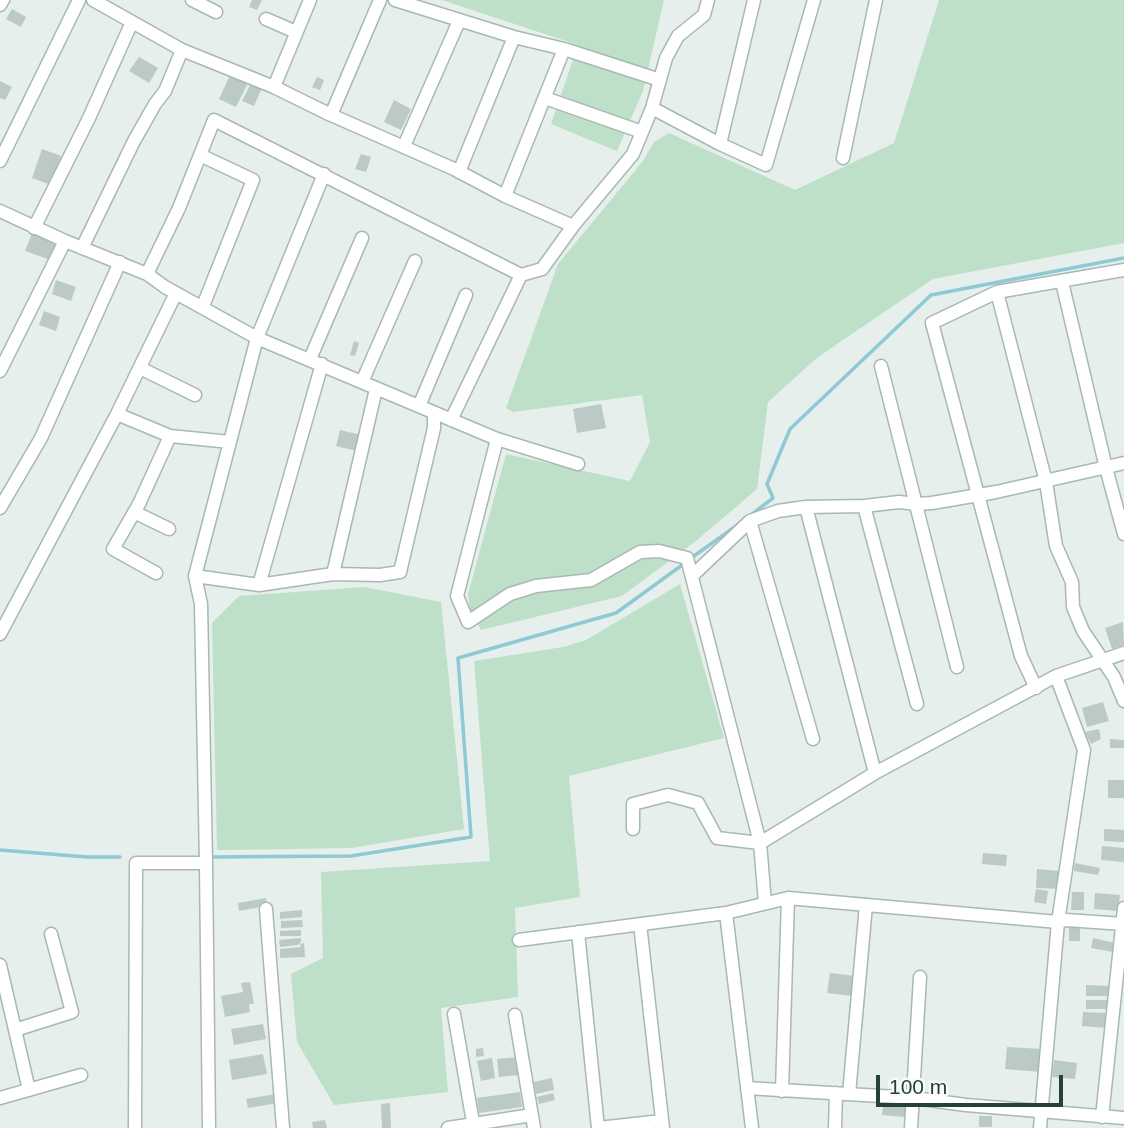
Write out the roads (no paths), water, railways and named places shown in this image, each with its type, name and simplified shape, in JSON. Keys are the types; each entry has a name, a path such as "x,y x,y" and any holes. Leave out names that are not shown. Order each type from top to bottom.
{"street":[{"path":"0,5 3,0"},
{"path":"0,161 79,0"},
{"path":"93,0 182,50 274,87 573,226"},
{"path":"192,0 216,12"},
{"path":"274,87 310,0"},
{"path":"331,115 380,0"},
{"path":"395,0 660,80"},
{"path":"148,274 214,120 521,275 542,269 573,226 633,154 652,108 666,58 678,36 702,19 708,0"},
{"path":"720,144 754,0"},
{"path":"652,108 766,165 814,0"},
{"path":"843,158 876,0"},
{"path":"266,19 296,32"},
{"path":"404,146 459,21"},
{"path":"34,228 89,118 132,22"},
{"path":"459,172 514,37"},
{"path":"505,195 564,49"},
{"path":"82,248 134,141 165,91 182,50"},
{"path":"545,97 642,132"},
{"path":"200,155 254,180 203,306"},
{"path":"209,1128 201,616 195,576 257,338 324,174"},
{"path":"0,211 34,228 148,274 176,293 257,338 497,439 578,464"},
{"path":"258,584 316,362 362,238"},
{"path":"0,371 65,241"},
{"path":"362,383 415,261"},
{"path":"0,508 41,438 120,262"},
{"path":"1036,688 1021,656 932,323 997,292 1124,272"},
{"path":"451,420 521,275"},
{"path":"1062,282 1124,534"},
{"path":"997,292 1046,482 1056,546 1072,582 1073,607 1083,631 1114,677 1124,701"},
{"path":"0,634 117,414 176,293"},
{"path":"419,406 466,295"},
{"path":"881,366 957,667"},
{"path":"140,368 195,395"},
{"path":"333,574 376,389"},
{"path":"195,576 258,584 333,574 380,575 400,572 434,428 434,413"},
{"path":"117,414 170,436 230,442"},
{"path":"156,573 113,549 170,436"},
{"path":"497,439 457,596 468,622 510,594 536,586 591,580 640,552 659,551 690,566 760,843 765,903"},
{"path":"690,566 750,521 778,511 899,502 917,504 1046,482 1124,463"},
{"path":"864,506 917,704"},
{"path":"806,507 875,773"},
{"path":"134,512 169,529"},
{"path":"750,521 813,739"},
{"path":"633,829 634,804 668,795 698,803 717,838 760,843 875,773 1056,676 1124,653"},
{"path":"1040,1128 1059,922 1084,750 1056,676"},
{"path":"135,1128 136,863 206,863"},
{"path":"519,940 726,913 788,898 1059,922 1066,920 1123,923"},
{"path":"782,1091 788,898"},
{"path":"835,1128 843,1094 866,905"},
{"path":"1093,1120 1124,908"},
{"path":"266,909 283,1128"},
{"path":"726,913 752,1128"},
{"path":"578,932 598,1128 663,1125 640,924"},
{"path":"15,1030 72,1012 51,934"},
{"path":"0,965 29,1090"},
{"path":"911,1128 920,977"},
{"path":"454,1014 474,1126"},
{"path":"448,1128 533,1122 515,1015"},
{"path":"0,1098 80,1075"},
{"path":"747,1088 914,1098 1093,1120 1124,1118"}],"waterway":[{"path":"751,515 773,498 767,484 790,429 931,295 1124,258"},
{"path":"691,558 739,524"},
{"path":"210,857 351,856 471,837 458,658 616,613 685,563"},
{"path":"0,850 120,857"}]}
